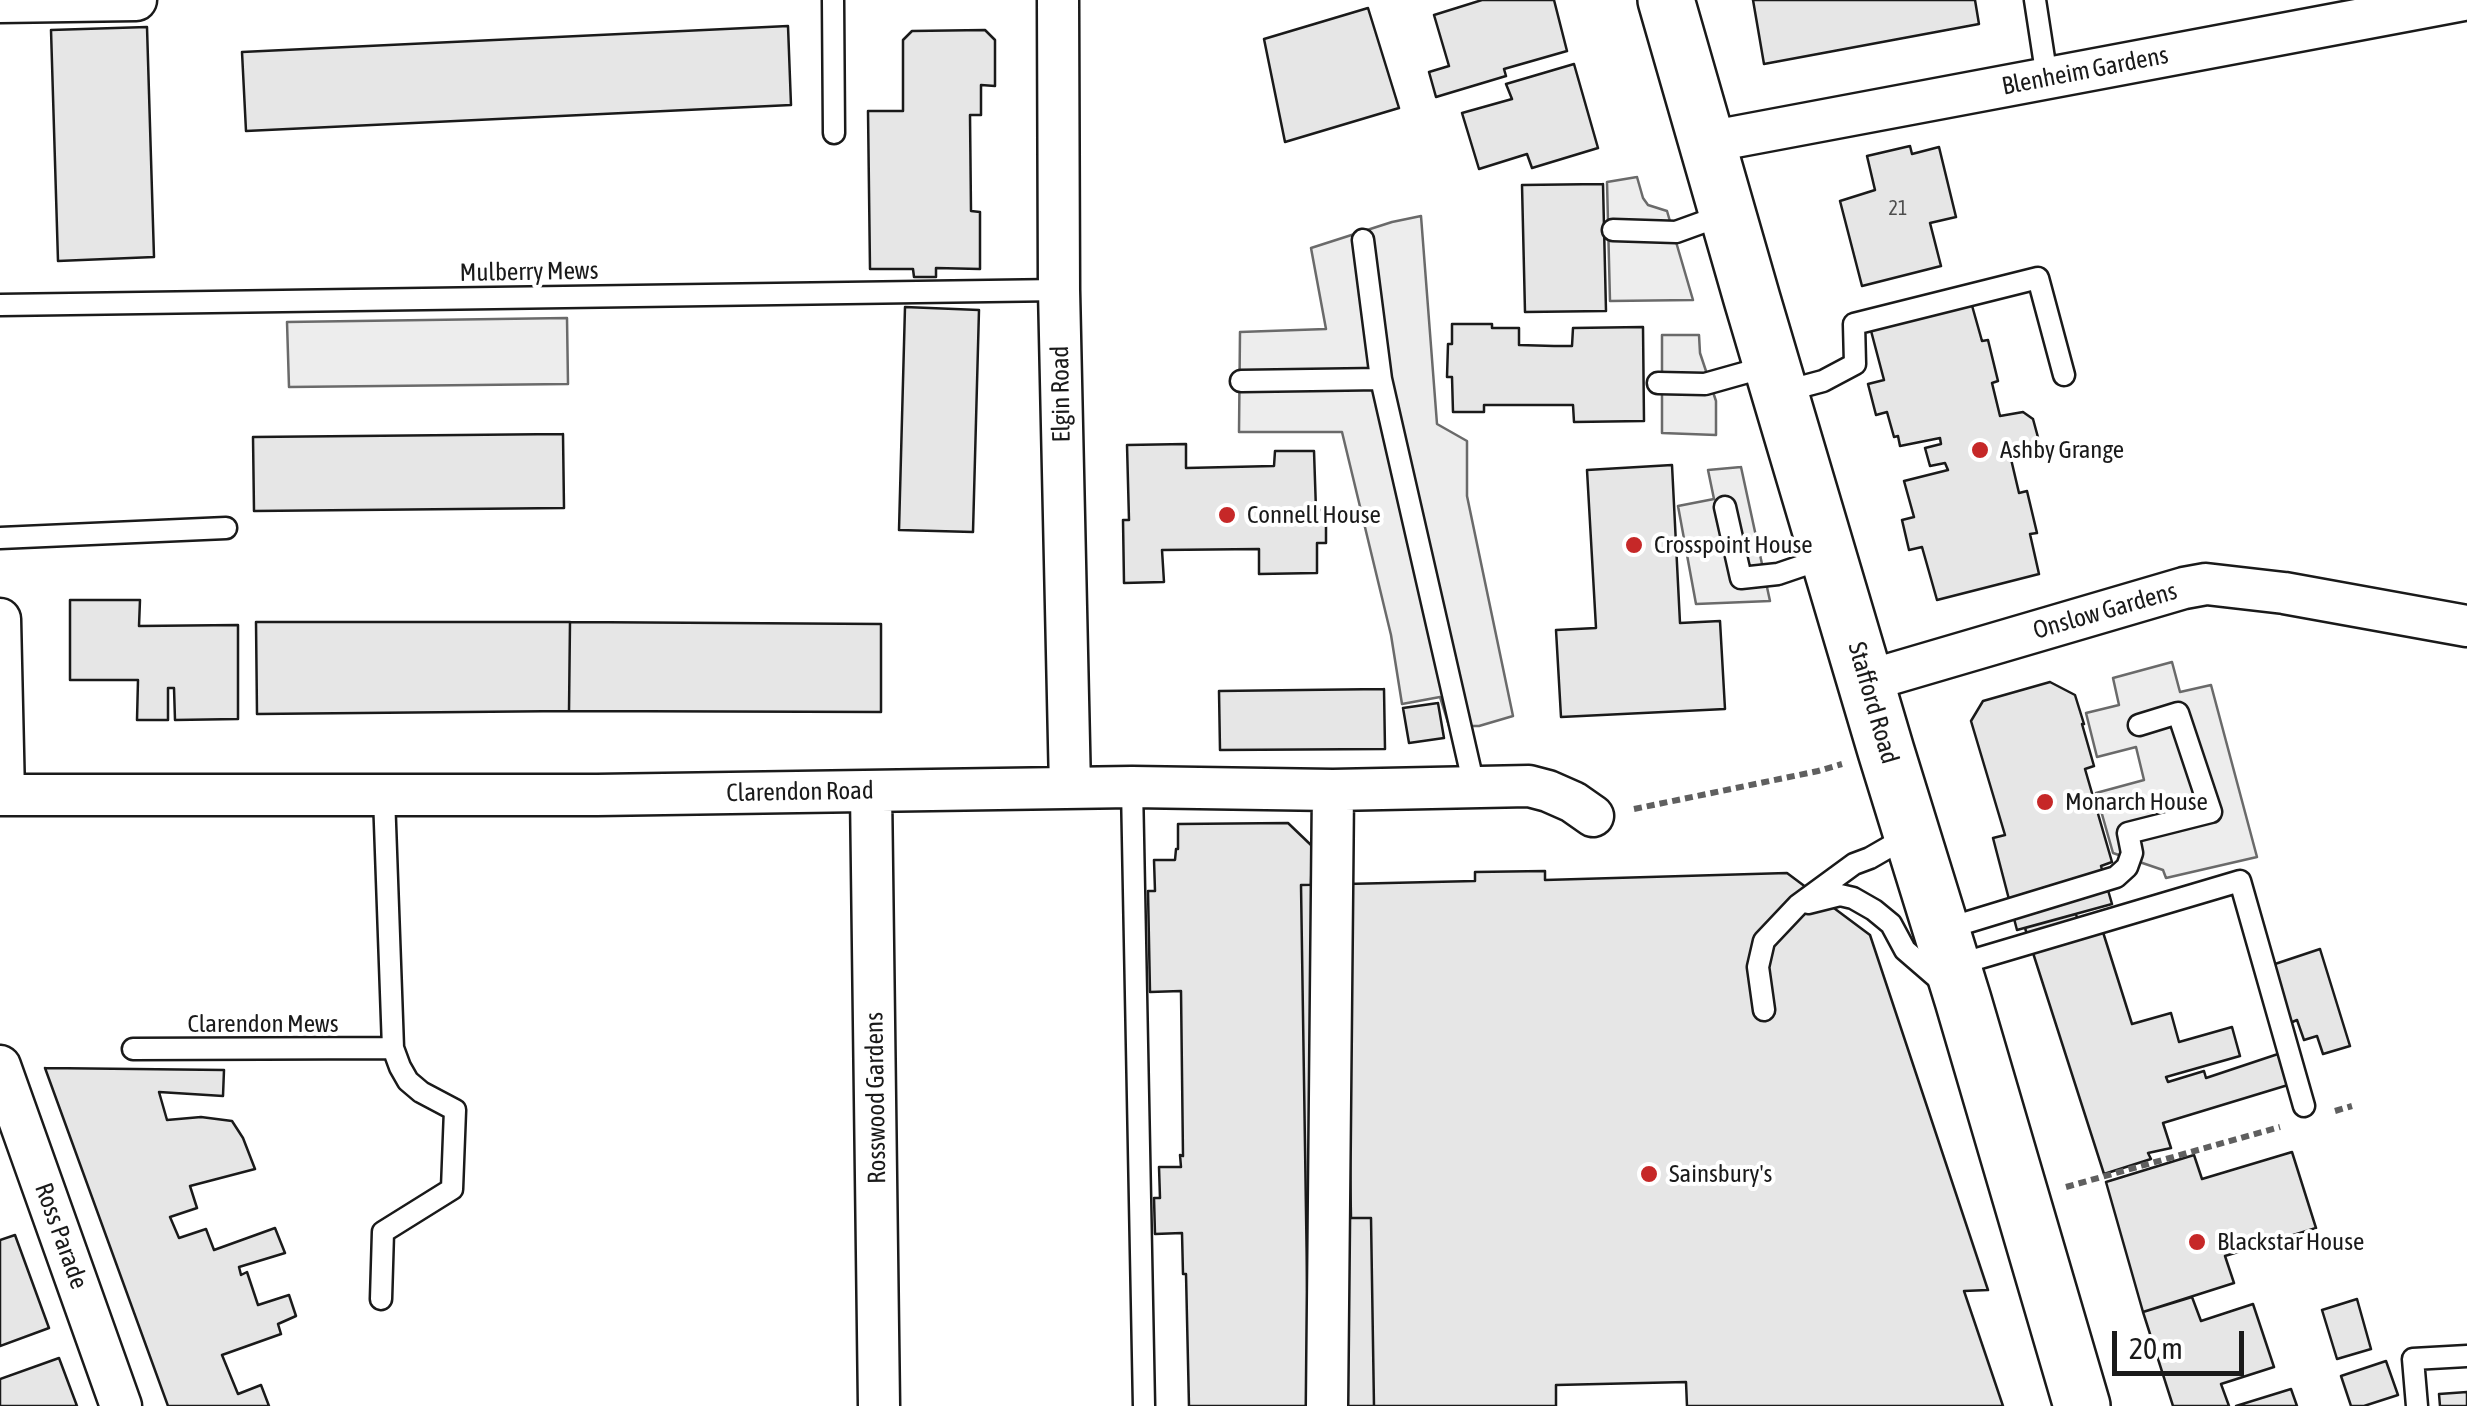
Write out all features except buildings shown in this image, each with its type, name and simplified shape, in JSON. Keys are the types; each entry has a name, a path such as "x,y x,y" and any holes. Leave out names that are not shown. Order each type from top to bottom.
{"main road":[{"name":"Stafford Road","path":"1666,0 2082,1406"}],"street":[{"path":"0,2 136,0"},
{"name":"Elgin Road","path":"1058,0 1059,290 1070,788"},
{"name":"Blenheim Gardens","path":"1708,142 2463,0"},
{"name":"Onslow Gardens","path":"1867,681 2206,584 2284,593 2467,626"},
{"path":"0,619 2,795"},
{"name":"Clarendon Road","path":"2,795 384,796 1529,786 1573,802 1593,816"},
{"name":"Rosswood Gardens","path":"871,790 880,1406"},
{"path":"1327,1406 1333,790"},
{"name":"Ross Parade","path":"0,1066 121,1406"}],"lane":[{"path":"833,0 834,133"},
{"path":"2034,0 2047,78"},
{"path":"1613,230 1676,232 1728,214"},
{"path":"1362,240 1381,379 1474,786"},
{"path":"1658,383 1824,381 1855,364 1854,324 2038,278 2064,374"},
{"name":"Mulberry Mews","path":"0,304 1059,290"},
{"path":"1241,381 1381,379"},
{"path":"1725,507 1740,578 1778,574 1830,557"},
{"path":"0,538 226,528"},
{"path":"1952,965 2116,877 2127,867 2132,852 2128,833 2211,812 2178,713 2139,725"},
{"path":"1132,787 1144,1406"},
{"path":"381,1299 383,1232 452,1189 455,1110 421,1092 408,1080 394,1048 384,796"},
{"path":"1764,1010 1758,967 1764,941 1798,905 1854,864 1912,834"},
{"path":"1798,905 1840,895 1853,898 1891,924 1904,950 1952,965 2240,881 2300,1114"},
{"name":"Clarendon Mews","path":"132,1049 394,1048"},
{"path":"2416,1406 2413,1359 2467,1356"}],"path":[{"path":"1593,816 1818,771 1886,751"},
{"path":"2334,1112 2352,1106"},
{"path":"2021,1200 2300,1114"}],"shaded area":[{"path":"1637,177 1648,205 1667,211 1693,300 1610,301 1607,182"},
{"path":"1421,216 1437,424 1467,441 1467,496 1513,716 1479,726 1449,726 1440,697 1402,704 1391,635 1342,432 1239,432 1240,332 1326,329 1311,248"},
{"path":"567,318 568,384 289,387 287,322"},
{"path":"1662,335 1699,335 1700,353 1716,401 1716,435 1662,433"},
{"path":"1741,467 1770,601 1696,604 1678,506 1714,499 1708,470"},
{"path":"2172,662 2180,692 2211,685 2257,857 2166,878 2163,870 2113,853 2096,793 2144,780 2136,747 2097,757 2086,713 2119,705 2113,678"}],"place":[{"name":"Ashby Grange","path":"1980,450"},
{"name":"Connell House","path":"1227,515"},
{"name":"Crosspoint House","path":"1634,545"},
{"name":"Monarch House","path":"2045,802"},
{"name":"Sainsbury's","path":"1649,1174"},
{"name":"Blackstar House","path":"2197,1242"}]}
